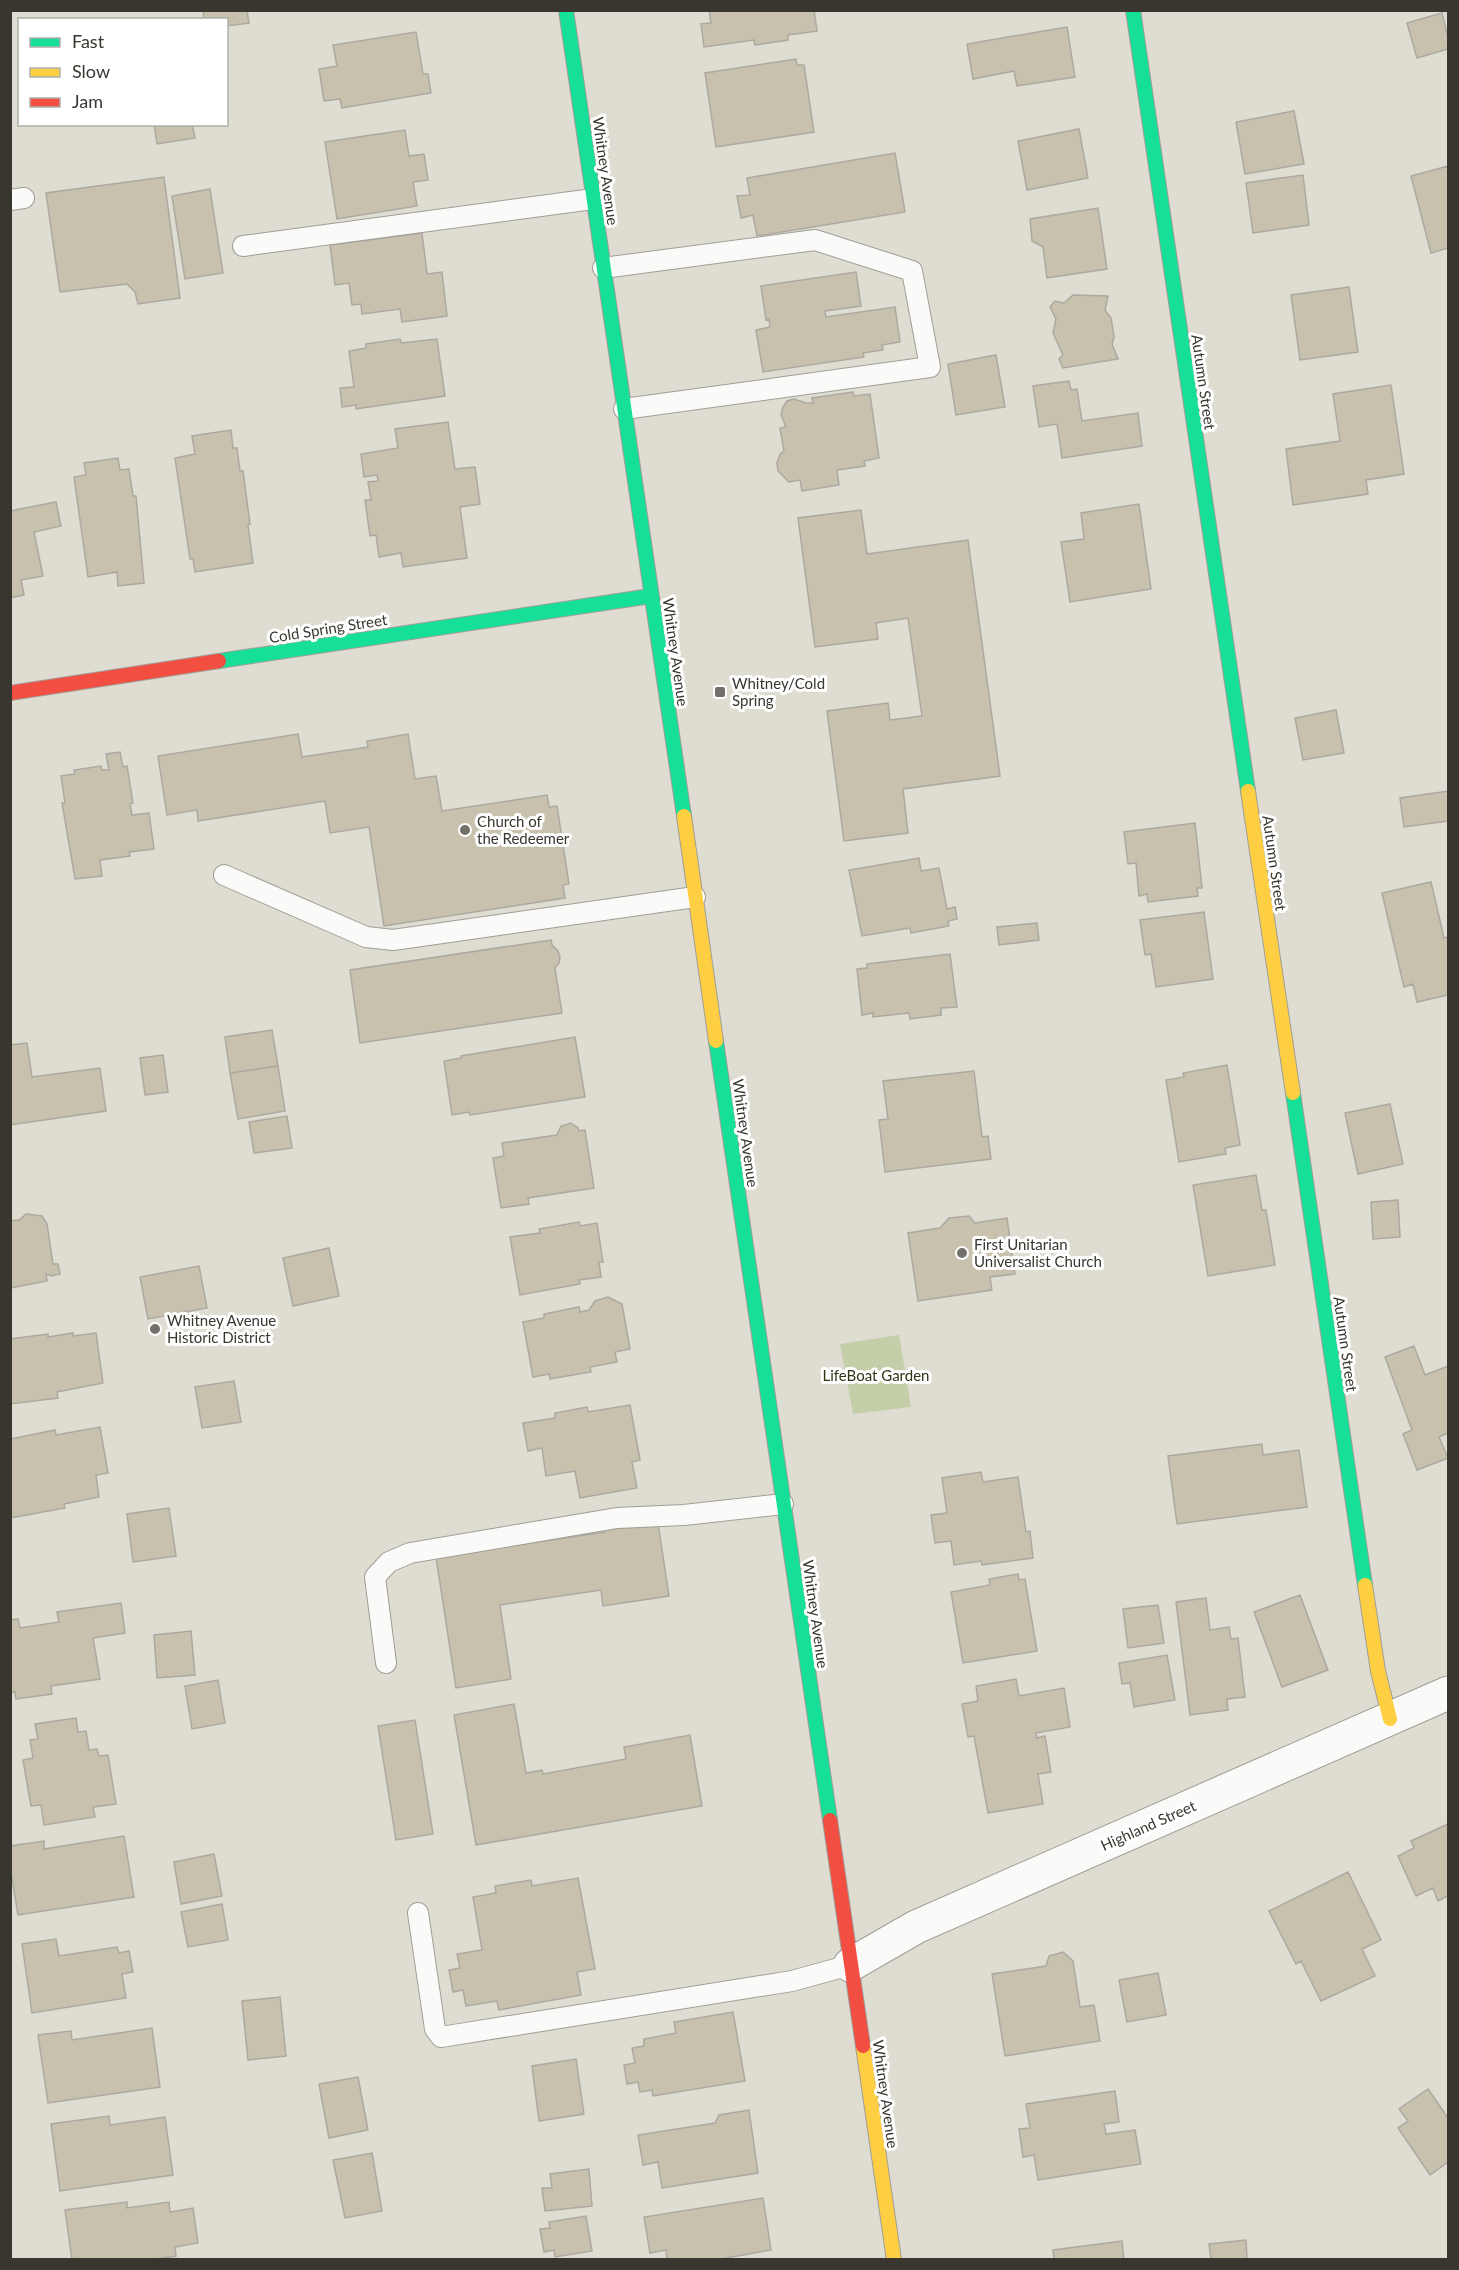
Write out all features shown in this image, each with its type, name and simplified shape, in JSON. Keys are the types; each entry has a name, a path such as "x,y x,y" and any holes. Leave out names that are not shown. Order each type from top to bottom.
{"street":[{"name":"Whitney Avenue","path":"566,10 894,2259"},
{"name":"Autumn Street","path":"1133,10 1378,1671 1390,1719"},
{"name":"Cold Spring Street","path":"10,693 651,596"},
{"name":"Highland Street","path":"850,1965 916,1927 1449,1693"}],"lane":[{"path":"243,246 593,199"},
{"path":"603,268 815,240 912,271 930,367 624,409"},
{"path":"224,874 366,937 386,940 695,897"},
{"path":"386,1663 375,1577 389,1562 410,1553 617,1518 684,1515 783,1504"},
{"path":"418,1913 435,2029 441,2037 792,1981 850,1965"}],"green space":[{"name":"LifeBoat Garden","path":"899,1335 911,1407 853,1414 840,1344"}],"building":[{"path":"203,10 247,10 249,23 228,26 228,18 204,18"},
{"path":"709,10 814,10 817,31 788,35 788,40 755,45 754,40 704,47 701,24 711,23"},
{"path":"1442,13 1448,37 1448,49 1417,58 1407,23"},
{"path":"1067,27 1075,77 1017,86 1014,71 973,79 967,44"},
{"path":"416,32 423,74 428,74 431,93 342,108 340,99 324,101 319,69 337,66 333,45"},
{"path":"796,59 797,65 804,65 814,132 716,147 705,73"},
{"path":"1294,111 1304,164 1245,174 1236,122"},
{"path":"154,126 192,126 195,138 157,144"},
{"path":"1079,129 1088,178 1027,190 1018,141"},
{"path":"405,130 409,156 424,154 428,180 413,182 417,206 337,219 325,142"},
{"path":"895,153 905,212 757,236 753,215 741,218 737,196 750,195 747,178"},
{"path":"1448,166 1448,248 1431,253 1411,176"},
{"path":"1303,175 1309,225 1253,233 1246,183"},
{"path":"164,177 180,298 138,304 135,292 127,284 60,292 46,193"},
{"path":"210,189 223,273 185,279 172,196"},
{"path":"1098,208 1107,269 1047,278 1043,247 1032,241 1030,219"},
{"path":"422,233 427,274 442,272 447,316 402,322 400,309 362,314 361,304 352,305 349,283 335,285 330,245"},
{"path":"856,272 861,306 825,311 826,317 895,307 900,342 882,345 883,350 863,353 864,357 763,372 756,330 770,327 769,319 766,320 761,286"},
{"path":"1349,287 1358,352 1300,360 1291,295"},
{"path":"1073,295 1108,296 1105,310 1111,318 1114,337 1112,344 1118,359 1063,368 1059,359 1063,355 1053,333 1056,319 1050,307 1055,301 1064,303"},
{"path":"400,339 401,343 437,339 445,396 356,409 356,405 342,407 340,388 354,387 349,351 366,348 366,344"},
{"path":"996,355 1005,407 956,415 948,364"},
{"path":"1069,381 1071,390 1077,389 1082,421 1138,413 1142,446 1062,458 1057,424 1039,427 1033,386"},
{"path":"1391,385 1404,474 1366,480 1368,494 1293,505 1286,449 1340,441 1333,394"},
{"path":"853,392 854,396 870,394 879,458 864,461 865,466 837,470 839,485 802,491 800,480 789,482 778,471 777,463 780,454 784,451 780,428 786,427 781,415 783,407 787,401 794,399 813,403 812,398"},
{"path":"448,422 455,469 475,467 480,504 460,507 467,558 403,567 401,553 379,557 376,535 370,536 365,500 371,500 368,482 378,481 377,475 364,477 361,454 398,448 395,429"},
{"path":"231,430 233,448 237,448 240,471 243,471 253,563 195,572 193,559 190,559 175,458 195,454 192,436"},
{"path":"118,458 120,470 129,469 133,496 136,496 144,583 118,586 117,572 88,577 74,477 86,475 84,463"},
{"path":"56,502 61,526 34,532 43,576 21,580 24,595 10,598 10,511"},
{"path":"1139,504 1151,589 1070,602 1061,542 1084,539 1081,513"},
{"path":"861,510 867,554 968,540 1000,776 903,789 908,833 844,841 827,711 888,703 890,720 922,716 908,618 876,623 878,639 815,647 798,518"},
{"path":"1336,710 1344,753 1303,760 1295,718"},
{"name":"Church of the Redeemer","path":"298,734 302,757 368,747 367,741 408,734 415,779 436,776 442,811 547,795 549,807 557,806 569,884 563,885 565,898 384,926 369,827 330,833 325,801 198,821 197,810 167,815 158,756"},
{"path":"120,752 123,767 127,766 133,803 130,804 132,815 149,813 154,849 129,852 130,856 100,860 102,876 75,879 62,803 65,803 61,776 75,774 74,770 101,766 102,770 109,770 106,754"},
{"path":"1448,791 1448,821 1404,827 1400,798"},
{"path":"1195,823 1202,888 1197,888 1198,896 1148,902 1147,894 1139,896 1136,863 1128,864 1124,832"},
{"path":"919,858 921,871 939,868 947,909 955,907 957,919 948,921 949,926 911,933 910,928 862,936 849,870"},
{"path":"1431,882 1444,938 1448,937 1448,995 1417,1002 1413,984 1404,987 1382,893"},
{"path":"1204,912 1213,979 1156,987 1151,954 1145,955 1140,920"},
{"path":"1037,923 1039,940 999,945 997,927"},
{"path":"551,940 560,957 555,968 562,1013 360,1043 350,970"},
{"path":"950,954 957,1007 941,1008 941,1015 910,1019 909,1013 873,1017 873,1013 862,1015 857,969 867,968 867,964"},
{"path":"272,1030 278,1066 230,1073 225,1037"},
{"path":"575,1037 585,1097 470,1115 469,1112 452,1115 444,1061 461,1058 461,1056"},
{"path":"27,1043 32,1077 100,1068 106,1111 10,1125 10,1045"},
{"path":"163,1055 168,1092 145,1095 140,1058"},
{"path":"1227,1065 1240,1145 1225,1148 1226,1154 1179,1162 1166,1080 1184,1077 1183,1073"},
{"path":"278,1066 285,1111 238,1119 230,1073"},
{"path":"974,1071 982,1137 988,1136 991,1159 885,1172 879,1120 888,1119 883,1081"},
{"path":"1390,1104 1403,1164 1358,1174 1345,1113"},
{"path":"287,1116 292,1148 254,1153 249,1122"},
{"path":"571,1123 579,1131 585,1130 594,1188 528,1198 529,1204 501,1208 493,1158 504,1156 502,1143 557,1135 561,1126"},
{"path":"1256,1175 1262,1210 1266,1210 1275,1265 1208,1276 1193,1185"},
{"path":"1398,1200 1400,1237 1373,1239 1371,1202"},
{"path":"26,1214 42,1216 47,1224 53,1264 58,1264 60,1274 51,1276 46,1274 47,1281 10,1290 10,1221 19,1220"},
{"name":"First Unitarian Universalist Church","path":"969,1216 975,1223 1007,1218 1015,1274 990,1277 992,1290 918,1301 908,1233 940,1228 949,1218"},
{"path":"579,1222 580,1226 597,1223 603,1262 599,1262 601,1277 579,1280 580,1284 520,1295 510,1237 540,1233 539,1229"},
{"path":"329,1248 339,1296 293,1306 283,1258"},
{"path":"199,1266 207,1308 148,1319 140,1277"},
{"path":"608,1297 622,1304 630,1349 615,1352 617,1362 590,1367 591,1372 550,1379 549,1374 533,1377 523,1322 544,1318 544,1314 579,1307 580,1312 589,1310 595,1301"},
{"path":"73,1333 73,1336 96,1333 103,1383 57,1392 58,1398 10,1404 10,1339"},
{"path":"1414,1346 1425,1375 1448,1366 1448,1433 1439,1437 1448,1458 1417,1470 1403,1434 1412,1430 1385,1357"},
{"path":"234,1381 241,1422 202,1428 195,1387"},
{"path":"630,1405 640,1460 632,1462 637,1488 580,1498 575,1471 546,1476 542,1448 528,1451 523,1423 555,1418 555,1413 587,1407 588,1412"},
{"path":"100,1427 108,1473 96,1475 99,1497 64,1504 65,1508 10,1518 10,1439 55,1430 56,1435"},
{"path":"1262,1444 1263,1455 1299,1450 1307,1507 1177,1524 1168,1456"},
{"path":"981,1472 983,1482 1018,1477 1026,1532 1030,1531 1033,1558 982,1565 981,1561 954,1565 951,1541 935,1543 931,1515 947,1513 942,1478"},
{"path":"169,1508 176,1556 133,1562 127,1514"},
{"path":"658,1523 669,1596 603,1606 601,1590 500,1605 511,1679 456,1688 436,1557 605,1532 604,1526"},
{"path":"1018,1574 1019,1580 1025,1579 1037,1651 963,1663 951,1592 990,1585 989,1579"},
{"path":"1300,1595 1328,1670 1282,1687 1254,1612"},
{"path":"1206,1598 1210,1630 1229,1627 1231,1639 1238,1638 1245,1697 1227,1699 1228,1710 1190,1715 1176,1602"},
{"path":"121,1603 125,1633 93,1638 100,1679 51,1686 52,1694 16,1699 15,1692 10,1693 10,1620 18,1619 20,1628 59,1622 57,1612"},
{"path":"1158,1605 1164,1643 1128,1648 1123,1609"},
{"path":"191,1631 195,1675 157,1678 154,1635"},
{"path":"1167,1655 1175,1700 1134,1707 1130,1683 1122,1684 1119,1663"},
{"path":"1016,1679 1019,1696 1064,1688 1070,1727 1036,1733 1037,1738 1045,1736 1051,1772 1038,1774 1043,1804 988,1813 974,1736 968,1737 962,1704 978,1701 976,1686"},
{"path":"218,1680 225,1723 192,1729 185,1686"},
{"path":"514,1704 526,1773 542,1770 543,1774 626,1759 624,1747 690,1735 702,1806 476,1845 454,1715"},
{"path":"76,1718 78,1732 86,1731 89,1750 97,1749 99,1756 108,1755 116,1804 93,1807 95,1817 44,1825 41,1805 31,1806 23,1760 33,1758 30,1740 38,1739 35,1724"},
{"path":"415,1720 433,1834 396,1840 378,1726"},
{"path":"1448,1824 1448,1896 1438,1901 1433,1888 1416,1896 1398,1856 1414,1848 1411,1841"},
{"path":"124,1836 134,1897 18,1915 10,1867 10,1846 44,1841 44,1849"},
{"path":"214,1854 222,1896 181,1904 174,1862"},
{"path":"1348,1872 1381,1940 1362,1949 1375,1976 1321,2001 1301,1961 1296,1964 1269,1911"},
{"path":"578,1878 595,1969 577,1972 581,1995 499,2010 497,2001 466,2006 463,1990 453,1992 449,1970 460,1968 457,1954 482,1950 473,1897 496,1893 495,1886 531,1880 532,1886"},
{"path":"222,1904 228,1940 188,1947 181,1912"},
{"path":"56,1939 59,1956 117,1947 119,1953 129,1951 133,1972 122,1974 126,1998 32,2013 22,1944"},
{"path":"1063,1952 1073,1961 1080,2007 1094,2005 1100,2041 1005,2056 992,1974 1046,1966 1049,1956"},
{"path":"1158,1973 1166,2015 1127,2022 1119,1980"},
{"path":"280,1997 286,2056 248,2060 242,2001"},
{"path":"733,2012 745,2081 653,2096 652,2090 640,2092 638,2082 627,2084 624,2065 635,2063 632,2048 644,2046 644,2039 676,2033 674,2022"},
{"path":"152,2028 160,2087 48,2103 38,2035 71,2031 72,2040"},
{"path":"576,2059 584,2114 539,2121 532,2066"},
{"path":"358,2077 368,2130 329,2138 319,2084"},
{"path":"1428,2089 1448,2118 1448,2162 1430,2175 1398,2128 1408,2121 1399,2109"},
{"path":"1115,2091 1119,2122 1104,2124 1106,2134 1135,2130 1141,2164 1038,2180 1034,2155 1023,2157 1019,2129 1030,2128 1026,2104"},
{"path":"749,2110 758,2173 662,2188 658,2162 643,2165 638,2135 715,2123 719,2115"},
{"path":"109,2116 110,2125 165,2117 173,2175 60,2191 51,2124"},
{"path":"372,2153 382,2211 345,2218 333,2160"},
{"path":"589,2169 592,2206 545,2211 542,2188 552,2188 550,2174"},
{"path":"763,2198 771,2250 715,2260 667,2260 666,2250 650,2253 644,2217"},
{"path":"127,2202 127,2208 169,2202 170,2212 193,2208 198,2243 175,2247 176,2256 149,2260 72,2260 65,2210"},
{"path":"586,2216 592,2251 555,2257 554,2250 544,2252 540,2229 550,2228 549,2222"},
{"path":"1246,2240 1247,2260 1211,2260 1209,2244"},
{"path":"1122,2241 1124,2260 1054,2260 1053,2250"}],"traffic: fast":[{"path":"566,10 684,816"},
{"path":"1133,10 1248,791"},
{"path":"219,661 651,596"},
{"path":"716,1041 830,1820"},
{"path":"1293,1093 1365,1585"}],"traffic: slow":[{"path":"1248,791 1293,1093"},
{"path":"684,816 716,1041"},
{"path":"1365,1585 1378,1671 1390,1719"},
{"path":"863,2046 894,2260"}],"traffic: jam":[{"path":"10,693 219,661"},
{"path":"830,1820 863,2046"}],"place":[{"name":"Whitney/Cold Spring","path":"720,692"},
{"name":"Church of the Redeemer","path":"465,830"},
{"name":"First Unitarian Universalist Church","path":"962,1253"},
{"name":"Whitney Avenue Historic District","path":"155,1329"}]}
